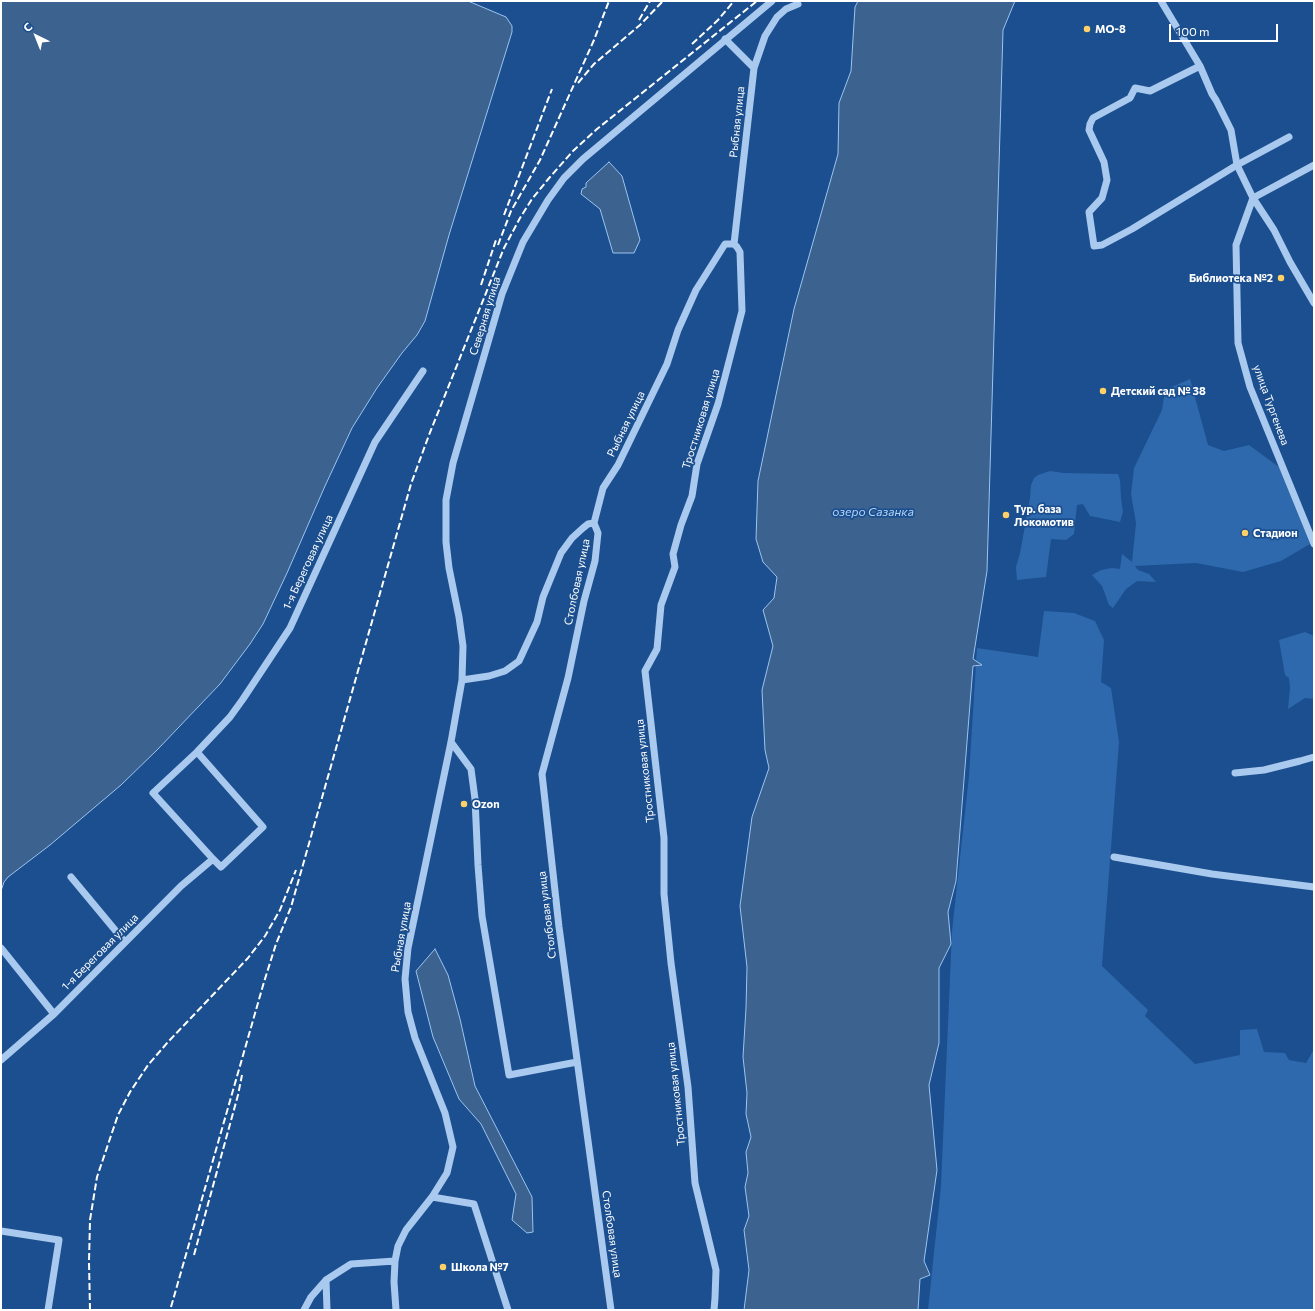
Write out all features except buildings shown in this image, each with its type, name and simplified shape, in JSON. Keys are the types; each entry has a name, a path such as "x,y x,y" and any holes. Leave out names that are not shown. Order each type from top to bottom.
{"street":[{"path":"754,68 725,40 772,1"},
{"path":"1161,1 1200,66 1212,94 1231,130 1237,165 1253,198 1274,230 1314,304"},
{"name":"Рыбная улица","path":"594,523 603,488 618,465 667,364 678,330 696,290 725,244 734,244 754,68 765,36 777,17 786,9 798,4"},
{"name":"Северная улица","path":"462,680 463,646 449,568 446,542 446,500 453,463 502,294 520,248 548,200 564,178 725,40"},
{"path":"1200,66 1150,91 1135,88 1130,98 1093,118 1089,130 1104,162 1107,180 1102,198 1089,212 1094,246 1102,245 1132,229 1237,165 1289,137"},
{"path":"1253,198 1314,165"},
{"name":"улица Тургенева","path":"1253,198 1236,245 1238,343 1250,387 1314,544"},
{"name":"Тростниковая улица","path":"714,1310 716,1270 695,1183 688,1087 671,963 664,894 664,838 645,671 657,649 661,605 675,567 673,554 681,525 692,496 697,464 718,404 742,310 740,252 738,247 734,244"},
{"name":"1-я Береговая улица","path":"1,1060 54,1014 181,886 213,860 153,793 197,752 230,717 290,628 375,442 423,372"},
{"path":"462,680 489,676 505,671 519,661 537,622 543,597 561,553 572,538 582,528 588,524 594,523"},
{"name":"Столбовая улица","path":"594,523 598,533 595,561 584,601 568,678 542,774 559,927 611,1310"},
{"name":"Рыбная улица","path":"396,1310 394,1282 395,1261 398,1246 406,1230 432,1197 447,1173 453,1147 445,1113 415,1038 408,1012 405,979 408,948 451,742 462,680"},
{"path":"451,742 471,769 475,799 482,916 509,1075 577,1062"},
{"path":"197,752 263,827 221,867 213,860"},
{"path":"1235,773 1264,770 1300,762 1314,757"},
{"path":"1114,857 1212,874 1314,887"},
{"path":"70,877 125,942"},
{"path":"1,948 54,1014"},
{"path":"432,1197 474,1204 508,1310"},
{"path":"1,1231 59,1240 48,1310"},
{"path":"304,1310 311,1297 326,1280 351,1264 395,1261"},
{"path":"326,1280 327,1310"}],"shaded area":[{"path":"1190,379 1208,445 1224,451 1249,445 1279,467 1310,544 1281,561 1243,572 1196,563 1135,566 1138,570 1149,574 1157,583 1137,581 1126,589 1113,608 1109,605 1102,586 1092,575 1101,570 1112,568 1120,569 1122,554 1132,562 1136,523 1131,494 1134,468 1162,410 1165,390"},
{"path":"1050,471 1064,473 1118,474 1120,480 1123,512 1120,522 1090,516 1083,504 1077,505 1074,534 1066,540 1051,539 1046,577 1017,580 1016,567 1020,553 1031,485 1034,478 1038,475"},
{"path":"1044,611 1074,613 1095,621 1104,640 1101,682 1111,688 1119,742 1102,966 1148,1010 1145,1016 1195,1064 1240,1055 1240,1030 1257,1029 1264,1052 1285,1053 1289,1060 1306,1063 1314,1049 1314,1310 928,1310 941,1186 952,931 969,776 977,648 1038,657"},
{"path":"1305,632 1314,636 1314,699 1305,698 1288,709 1290,688 1289,678 1285,675 1279,640"}],"water":[{"path":"1,1 468,1 506,17 512,26 512,32 449,235 425,321 417,335 377,388 352,428 263,624 220,684 158,749 121,785 50,845 8,877 4,882 1,891"},
{"name":"озеро Сазанка","path":"858,1 1015,1 1003,30 987,571 973,659 982,665 973,666 956,881 948,912 951,944 939,968 939,1043 929,1085 937,1170 924,1261 930,1275 920,1279 918,1310 744,1310 749,1270 744,1230 749,1216 745,1187 748,1173 746,1152 751,1137 746,1114 747,1093 743,1057 747,967 740,906 752,817 769,768 765,750 762,690 773,646 763,610 774,598 777,577 763,562 756,539 758,481 794,309 838,154 839,103 851,71 855,7"},
{"path":"609,162 622,176 640,240 634,253 613,253 600,209 581,194 582,189 586,187 586,183"},
{"path":"435,949 448,975 460,1019 475,1086 532,1197 533,1232 527,1233 512,1220 516,1194 481,1124 459,1099 433,1037 416,971"}],"railway":[{"path":"498,245 511,211 540,160 594,40 609,1"},
{"path":"639,20 650,1"},
{"path":"578,83 594,64 640,25 663,1"},
{"path":"692,44 718,20 734,1"},
{"path":"171,1307 264,982 276,944 291,907 411,484 429,435 504,248 532,199 572,152 597,129 757,1"},
{"path":"504,215 552,89"},
{"path":"481,285 496,240"},
{"path":"90,1310 90,1220 97,1177 118,1115 130,1092 148,1065 248,958 265,936 280,910 296,870"},
{"path":"194,1255 238,1095 242,1075"}],"place":[{"name":"MO-8","path":"1087,29"},
{"name":"Библиотека №2","path":"1281,278"},
{"name":"Детский сад № 38","path":"1103,391"},
{"name":"Тур. база Локомотив","path":"1006,515"},
{"name":"Стадион","path":"1245,533"},
{"name":"Ozon","path":"464,804"},
{"name":"Школа №7","path":"443,1267"}]}
